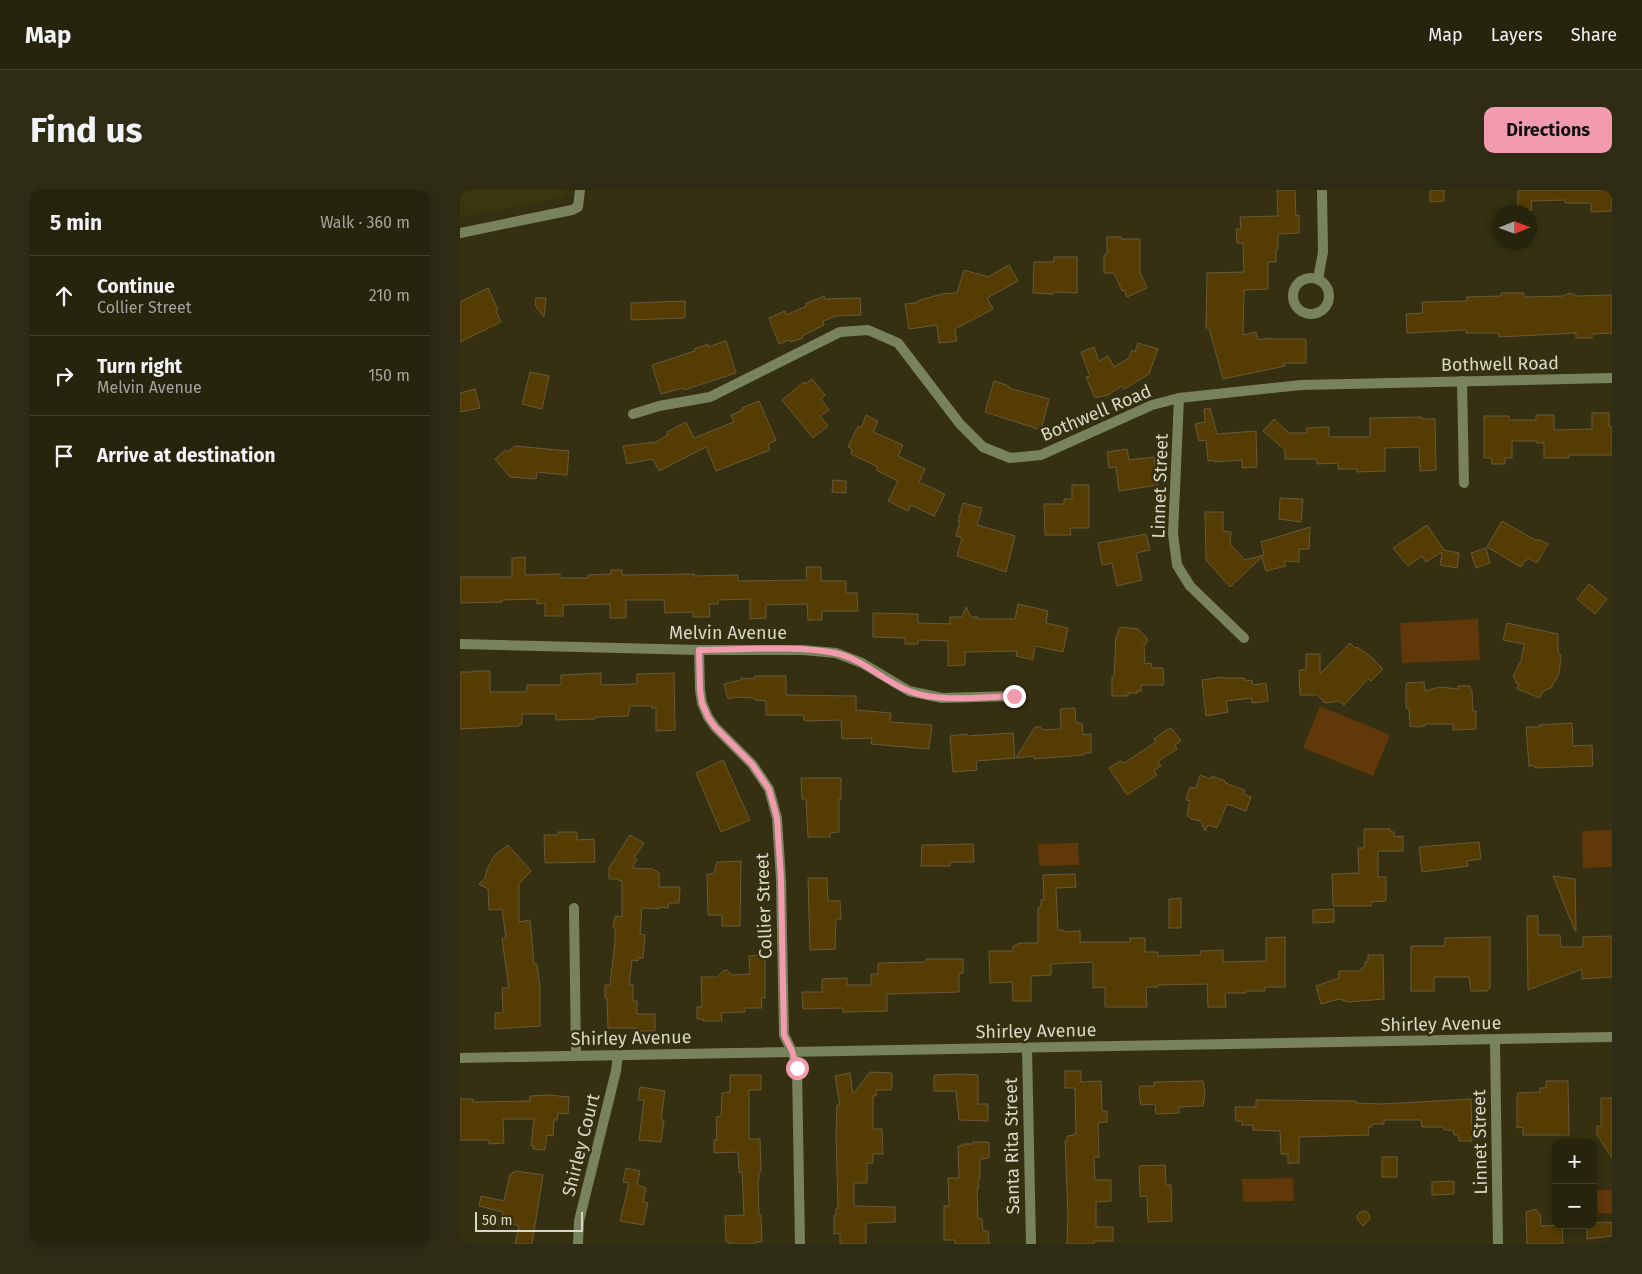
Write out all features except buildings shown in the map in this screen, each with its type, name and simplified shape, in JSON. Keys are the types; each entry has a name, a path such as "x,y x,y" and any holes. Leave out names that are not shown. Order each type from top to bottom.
{"street":[{"path":"460,233 572,210 578,207 580,190"},
{"path":"1318,279 1324,252 1322,190"},
{"name":"Bothwell Road","path":"633,414 659,406 710,397 840,332 868,330 898,342 960,424 983,447 1010,458 1041,455 1152,404 1180,398 1301,385 1612,378"},
{"path":"1462,381 1464,484"},
{"name":"Linnet Street","path":"1180,398 1173,534 1177,565 1190,586 1244,638"},
{"name":"Melvin Avenue","path":"460,644 699,650 803,650 836,653 862,664 909,692 942,698 1014,696"},
{"name":"Collier Street","path":"699,650 700,690 702,703 708,717 715,727 752,764 769,789 777,818 781,880 784,1035 792,1051 797,1068 800,1244"},
{"path":"574,908 576,1056"},
{"name":"Shirley Avenue","path":"460,1058 1612,1037"},
{"name":"Linnet Street","path":"1495,1040 1498,1244"},
{"name":"Santa Rita Street","path":"1027,1048 1031,1244"},
{"name":"Shirley Court","path":"578,1244 579,1221 616,1070 618,1054"}],"shaded area":[{"path":"460,190 566,191 565,195 561,198 460,217"},
{"path":"1478,619 1480,660 1402,663 1400,623"},
{"path":"1320,706 1390,735 1373,776 1303,748"},
{"path":"1612,830 1612,867 1583,868 1582,831"},
{"path":"1078,843 1079,865 1039,866 1038,844"},
{"path":"1293,1178 1294,1201 1243,1202 1242,1179"},
{"path":"1597,1190 1612,1190 1612,1213 1598,1213"}],"route":[{"path":"797,1068 792,1051 784,1035 781,880 777,818 769,789 752,764 715,727 708,717 702,703 700,690 699,650 803,650 836,653 862,664 909,692 942,698 1014,696"}]}
